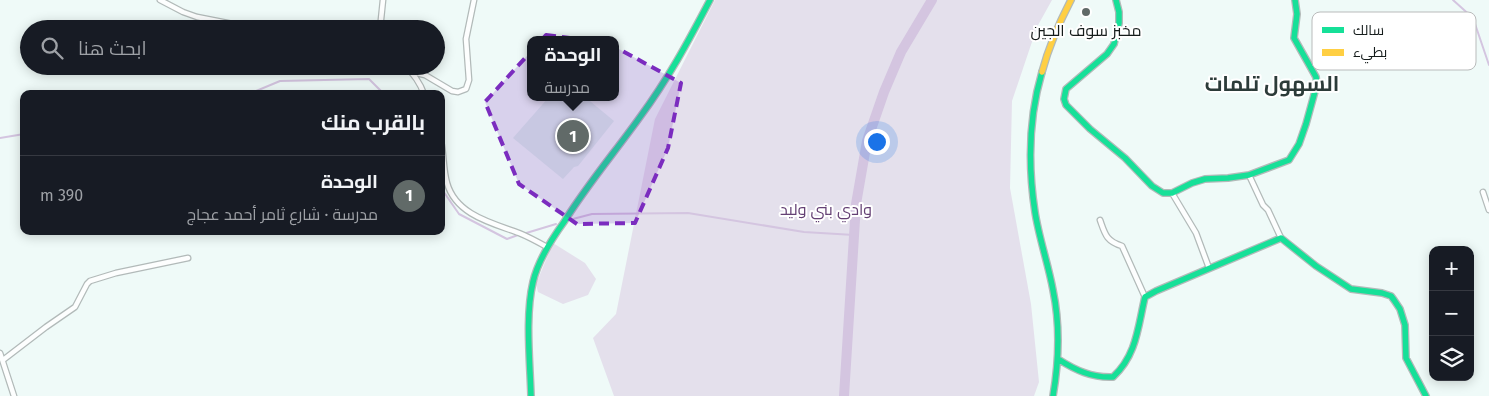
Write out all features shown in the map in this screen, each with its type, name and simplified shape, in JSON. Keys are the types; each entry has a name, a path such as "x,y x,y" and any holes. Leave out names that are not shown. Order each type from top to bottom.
{"main road":[{"path":"531,396 529,318 532,281 547,247 581,195 639,120 685,49 710,0"},
{"path":"1053,396 1058,359 1056,311 1052,281 1031,190 1031,158 1036,92 1042,68 1057,29 1071,0"},
{"path":"1116,0 1119,23 1114,44 1107,54 1066,89 1064,99 1066,104 1090,128 1125,158 1152,186 1163,193 1172,193 1205,180 1249,175 1289,160 1294,155 1300,141 1317,84 1312,70"},
{"path":"1296,0 1296,26 1293,33 1312,69"},
{"path":"1058,359 1076,370 1090,375 1108,377 1116,375 1125,364 1139,331 1145,297 1208,268 1281,238 1316,266 1351,289 1386,294 1396,302 1401,310 1405,328 1407,359 1426,396"}],"street":[{"path":"160,0 183,12 212,20"},
{"path":"381,20 383,0"},
{"path":"427,75 452,91 458,92 466,89 469,80 466,40 474,0"},
{"path":"414,75 422,90"},
{"path":"445,174 446,182 453,197 466,209 482,220 522,234 547,247"},
{"path":"1249,175 1263,206 1268,210 1281,238"},
{"path":"1483,192 1489,210"},
{"path":"1172,193 1196,233 1208,268"},
{"path":"1100,220 1110,242 1122,246 1145,297"},
{"path":"3,360 75,307 86,284 90,281 116,273 188,258"},
{"path":"0,354 14,395"}],"highlighted area":[{"path":"546,35 608,43 681,83 668,148 635,223 577,224 519,184 485,102"}],"shaded area":[{"path":"545,101 590,101 614,121 578,166 574,167 563,179 513,138"}],"green space":[{"name":"وادي بني وليد","path":"715,0 1052,0 1037,27 1012,101 1010,188 1031,304 1039,382 1034,396 614,396 593,338 616,314 655,119"},
{"path":"553,243 585,263 596,279 588,295 563,304 538,292 536,284"}],"waterway":[{"name":"وادي بني وليد","path":"844,396 856,204 867,141 884,92 901,52 932,0"},
{"path":"1453,0 1466,12"},
{"path":"1476,27 1489,65"},
{"path":"259,90 280,81 369,79 380,90"},
{"path":"0,138 20,135"},
{"path":"445,194 459,214 507,239 518,235"},
{"path":"569,220 592,214 688,213 804,232 854,235"},
{"path":"523,234 556,224"}],"traffic: fast":[{"path":"531,396 529,309 535,274 542,258 554,236 582,195 660,89 710,0"},
{"path":"1116,0 1119,23 1114,44 1107,54 1066,89 1064,99 1066,105 1090,129 1125,158 1152,186 1163,193 1172,193 1205,179 1249,175 1289,160 1299,144 1317,84 1312,70"},
{"path":"1295,0 1297,14 1294,38 1312,70"},
{"path":"1042,72 1032,124 1031,177 1037,222 1051,280 1057,316 1057,369 1053,396"},
{"path":"1058,359 1084,372 1098,376 1113,377 1132,350 1145,297 1281,238 1316,266 1351,289 1391,296 1400,309 1405,325 1406,358 1426,396"}],"traffic: slow":[{"path":"1042,72 1062,17 1071,0"}],"place":[{"name":"مخبز سوف الجين","path":"1086,12"},
{"name":"الوحدة","path":"573,136"}],"district":[{"name":"السهول تلمات","path":"1272,84"}]}
